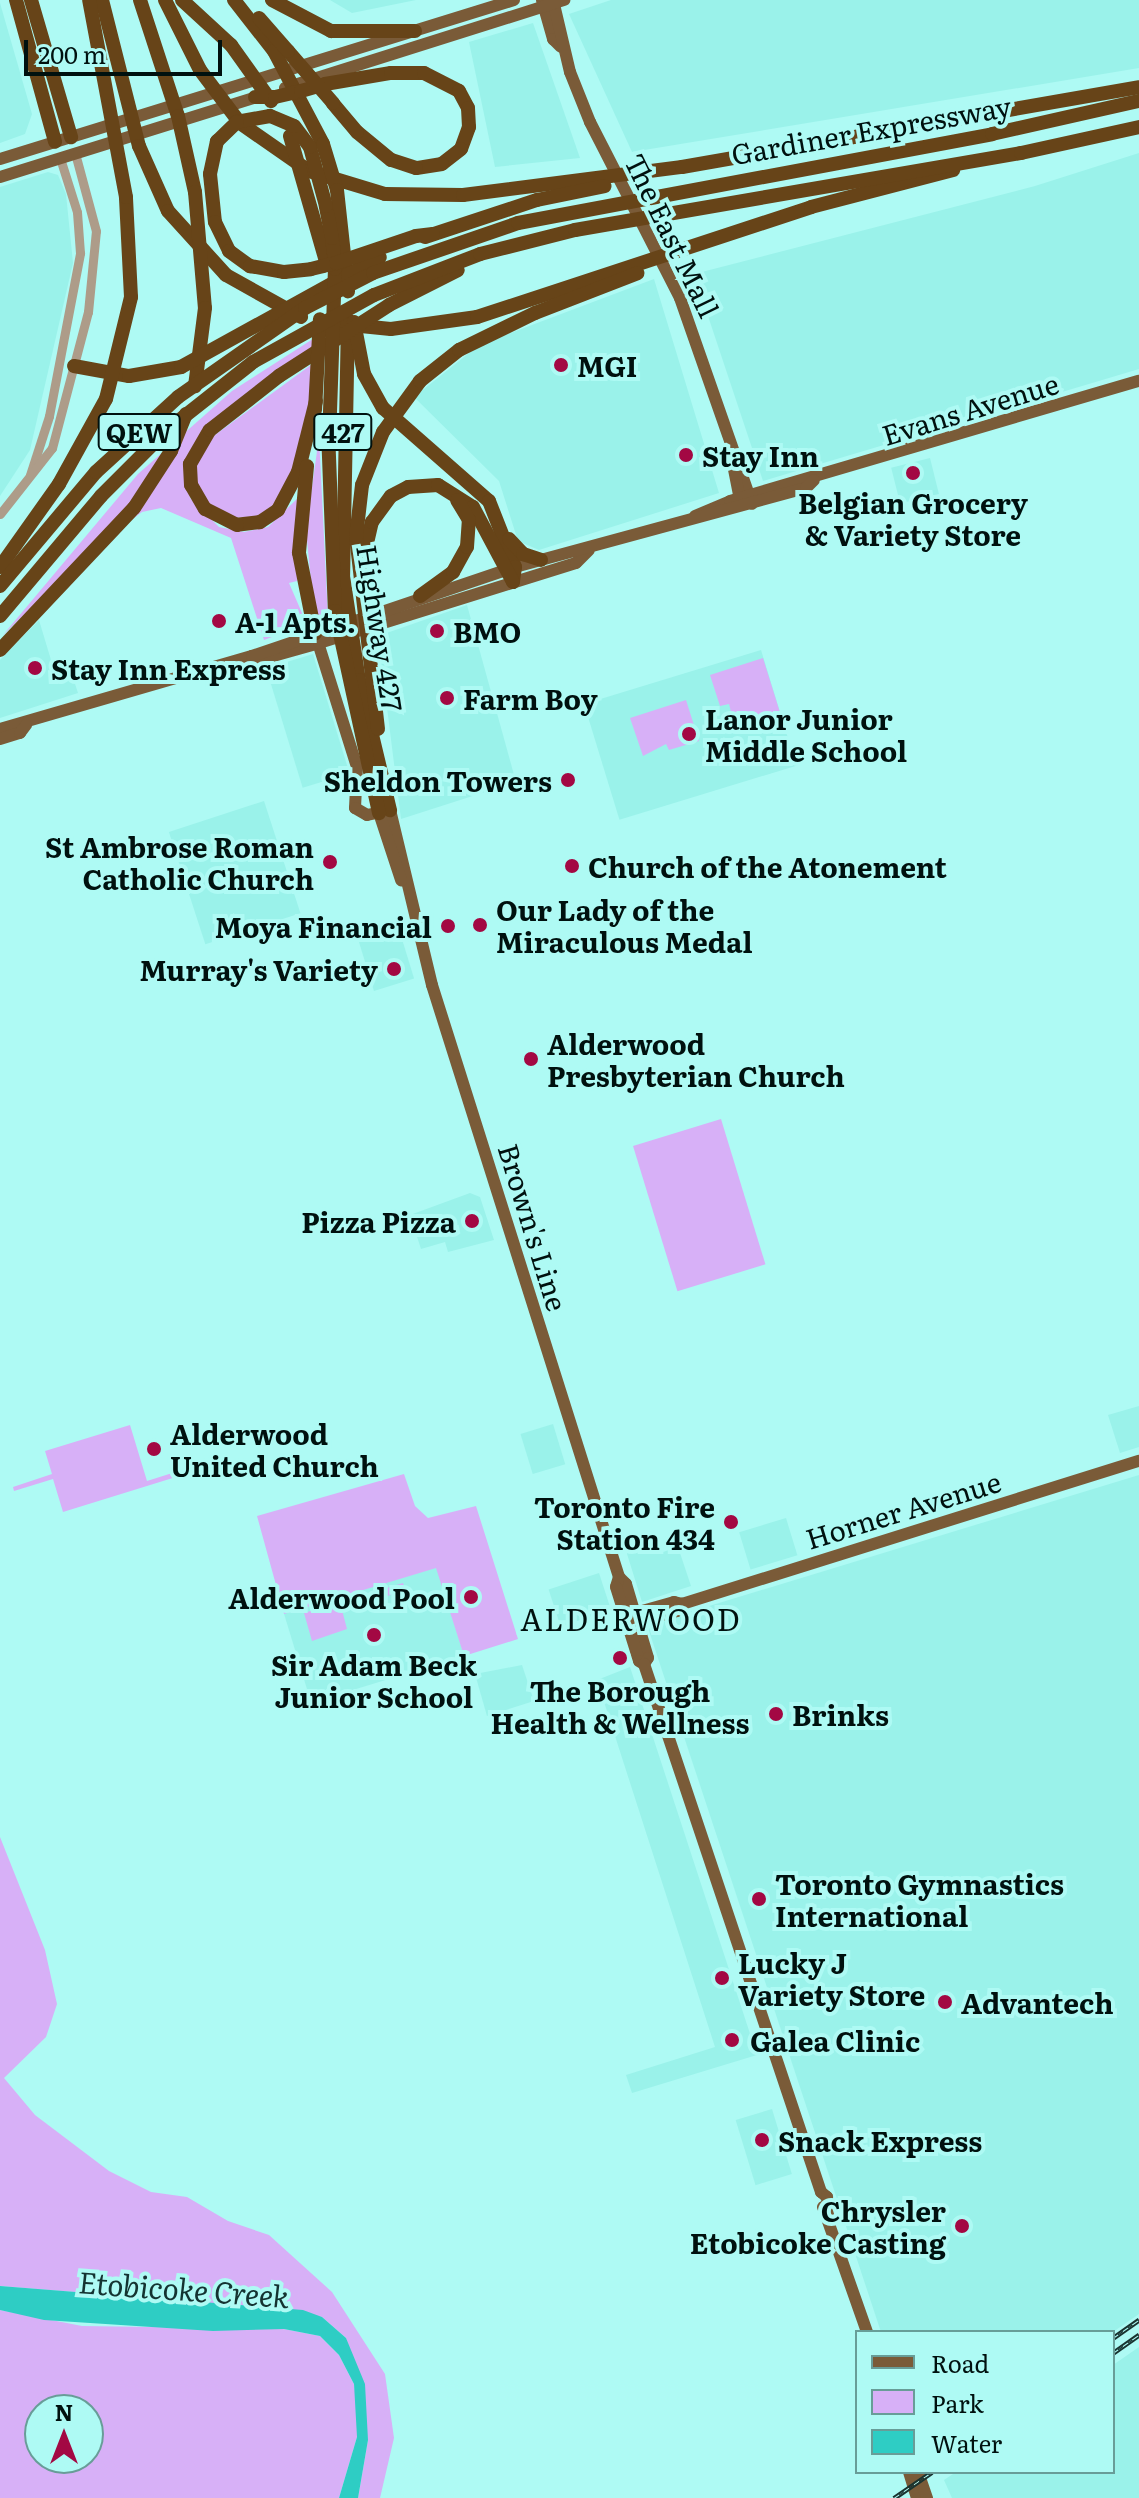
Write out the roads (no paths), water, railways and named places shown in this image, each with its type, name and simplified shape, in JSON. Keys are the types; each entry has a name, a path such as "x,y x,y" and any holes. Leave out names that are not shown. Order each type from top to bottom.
{"highway":[{"path":"16,0 55,142"},
{"path":"31,0 71,137"},
{"path":"0,567 59,484 106,399 121,352 132,256 120,163 89,0"},
{"path":"102,0 122,82 156,189 178,226 214,266 256,296 301,316 350,327 408,328 503,310 643,266 811,207 1021,153"},
{"path":"0,650 125,519 157,475 189,406 204,329 201,235 187,151 140,0"},
{"path":"165,0 208,83 263,142 326,179 403,195 463,195 600,182 1139,87"},
{"path":"182,0 231,45 276,108"},
{"name":"Highway 427","path":"234,0 274,51 323,144 337,190 348,295 343,576 379,766 382,808"},
{"path":"242,0 383,156 425,168 449,160 464,144 468,108 459,91 443,79 413,72 325,80 255,97"},
{"path":"272,0 331,31 415,31"},
{"name":"Gardiner Expressway","path":"371,262 611,203 1006,132 1139,101"},
{"path":"329,440 335,269 317,167 305,138 287,122 270,116 237,122 220,136 211,156 210,189 221,237 250,266 284,272 311,269 371,262 433,234 600,182"},
{"name":"Gardiner Expressway","path":"503,247 661,214 1021,153 1139,127"},
{"name":"Highway 427","path":"290,136 313,207 328,291 335,611 382,808"},
{"path":"313,207 320,296 316,401 299,553 323,636"},
{"path":"316,401 286,501 260,522 237,525 217,519 194,494 193,455 210,430 279,376 389,305 503,247"},
{"path":"0,616 101,496 167,430 217,388 302,332 374,295 503,247"},
{"name":"QEW","path":"0,586 96,472 137,434 208,374 301,303 371,262"},
{"path":"379,766 362,596 358,509 367,468 383,432 404,400 430,372 479,338 643,266"},
{"path":"348,295 373,394 393,419 475,483 519,551 541,560"},
{"path":"68,369 129,376 181,367 301,303"},
{"path":"362,596 365,544 377,512 399,490 428,484 445,489 477,512 511,573"},
{"path":"420,596 453,572 467,547 469,520 445,489"},
{"path":"502,528 511,573"}],"main road":[{"path":"0,159 514,0"},
{"path":"325,80 551,2"},
{"name":"The East Mall","path":"551,2 561,47 590,122 680,298 746,501"},
{"path":"0,177 255,97"},
{"path":"71,137 75,153"},
{"path":"55,142 60,158"},
{"name":"Evans Avenue","path":"0,729 26,725 323,636 541,560 589,550 1139,381"},
{"name":"Evans Avenue","path":"382,616 420,596 511,573 576,563 589,550"},
{"path":"323,636 357,767 355,808 360,814 382,808"},
{"name":"Evans Avenue","path":"0,739 20,733 26,725"},
{"name":"Brown's Line","path":"382,808 619,1577 626,1584 631,1619 644,1664 821,2192 819,2199 828,2213 866,2330"},
{"name":"Horner Avenue","path":"631,1619 677,1611 682,1604 1139,1461"},
{"path":"910,2474 924,2497"},
{"path":"918,2474 924,2497"}],"street":[{"path":"0,514 52,448 68,369 94,272 96,231 75,153"},
{"path":"60,158 77,212 80,253 68,369"},
{"path":"29,478 57,374 68,369"}],"water":[{"name":"Etobicoke Creek","path":"0,2286 303,2310 322,2317 346,2338 365,2384 368,2440 358,2498 339,2498 357,2437 354,2384 339,2355 320,2336 284,2329 213,2331 44,2320 0,2310"}],"railway":[{"path":"1115,2337 1139,2320"},
{"path":"1115,2352 1139,2335"},
{"path":"894,2498 929,2474"}],"place":[{"name":"MGI","path":"561,365"},
{"name":"Stay Inn","path":"686,455"},
{"name":"Belgian Grocery & Variety Store","path":"913,473"},
{"name":"A-1 Apts.","path":"219,621"},
{"name":"BMO","path":"437,631"},
{"name":"Stay Inn Express","path":"35,668"},
{"name":"Farm Boy","path":"447,698"},
{"name":"Lanor Junior Middle School","path":"689,734"},
{"name":"Sheldon Towers","path":"568,780"},
{"name":"St Ambrose Roman Catholic Church","path":"330,862"},
{"name":"Church of the Atonement","path":"572,866"},
{"name":"Our Lady of the Miraculous Medal","path":"480,925"},
{"name":"Moya Financial","path":"448,926"},
{"name":"Murray's Variety","path":"394,969"},
{"name":"Alderwood Presbyterian Church","path":"531,1059"},
{"name":"Pizza Pizza","path":"472,1221"},
{"name":"Alderwood United Church","path":"154,1449"},
{"name":"Toronto Fire Station 434","path":"731,1522"},
{"name":"Alderwood Pool","path":"471,1597"},
{"name":"Sir Adam Beck Junior School","path":"374,1635"},
{"name":"The Borough Health & Wellness","path":"620,1658"},
{"name":"Brinks","path":"776,1714"},
{"name":"Toronto Gymnastics International","path":"759,1899"},
{"name":"Lucky J Variety Store","path":"722,1978"},
{"name":"Advantech","path":"945,2002"},
{"name":"Galea Clinic","path":"732,2040"},
{"name":"Snack Express","path":"762,2140"},
{"name":"Chrysler Etobicoke Casting","path":"962,2226"}],"district":[{"name":"ALDERWOOD","path":"631,1618"}]}
